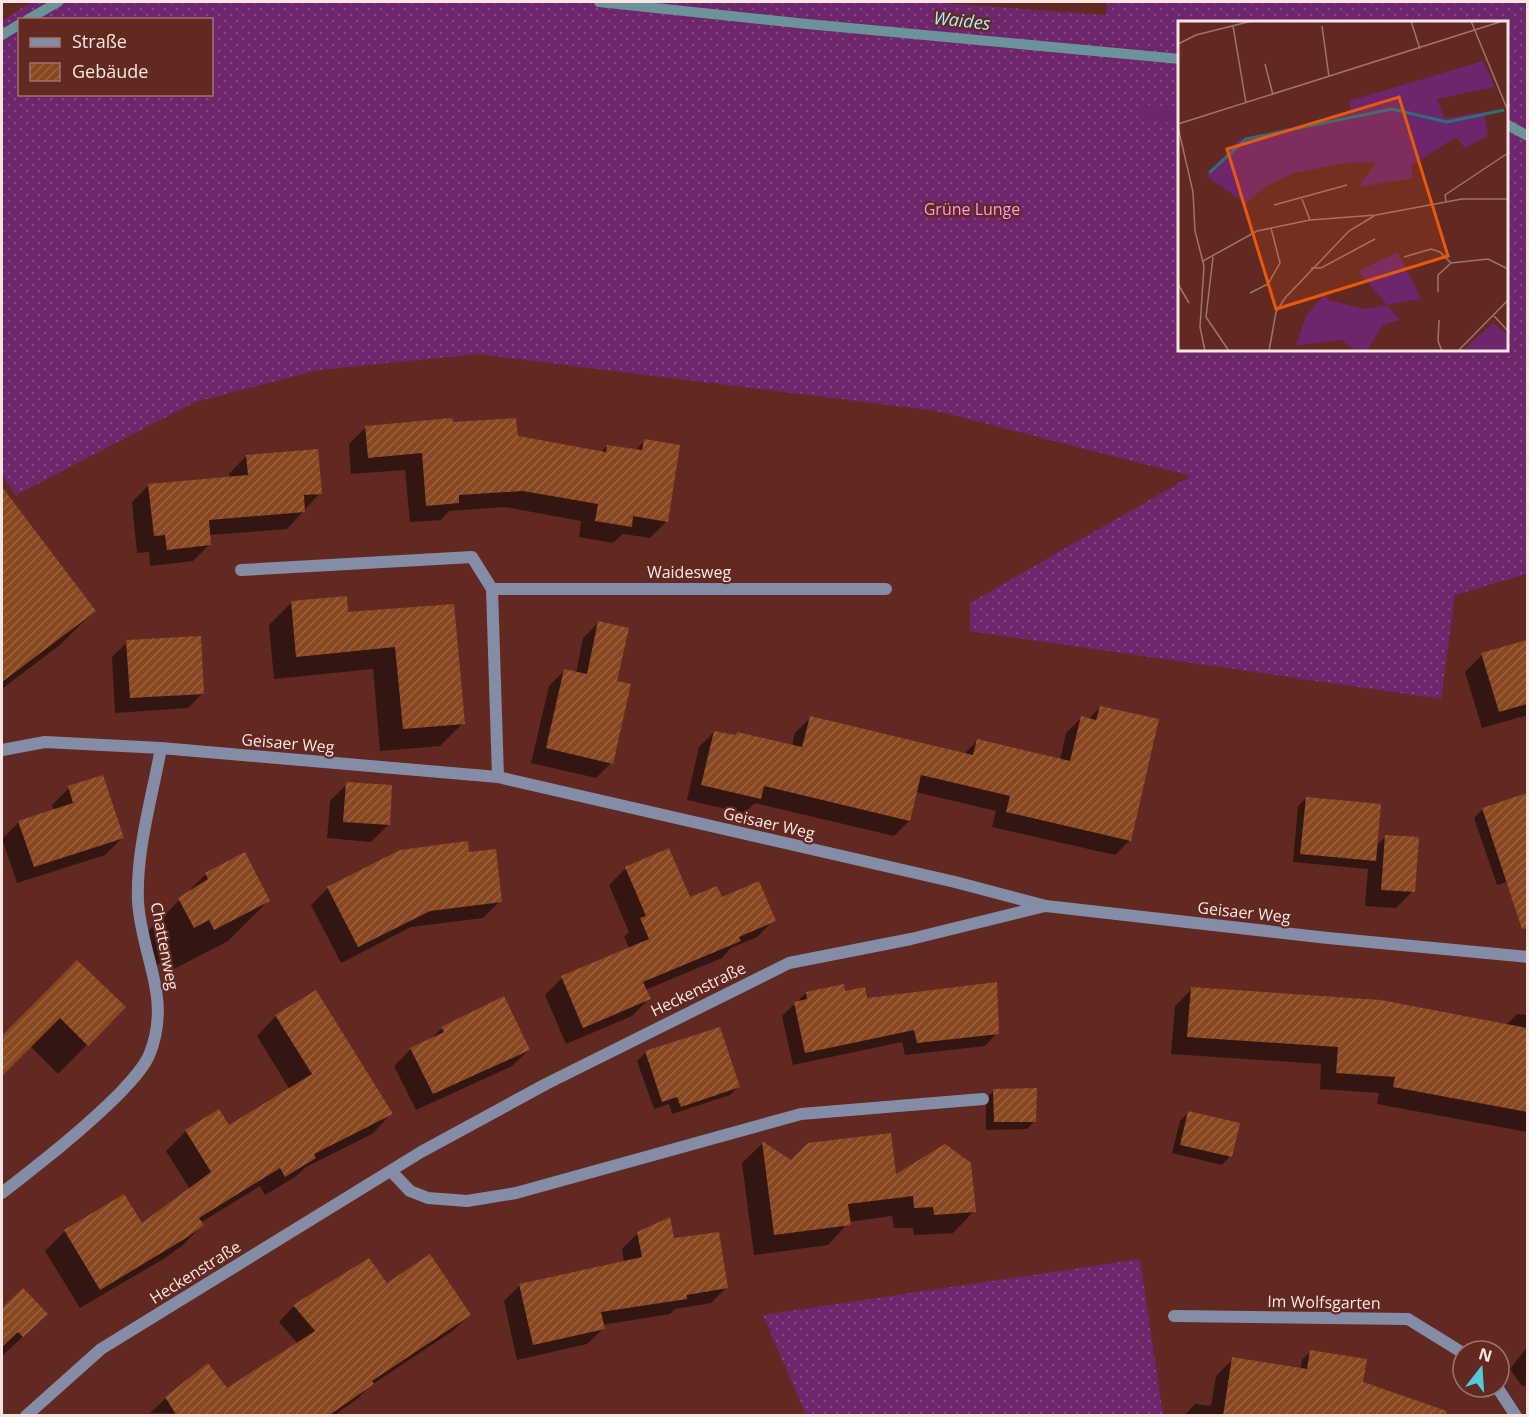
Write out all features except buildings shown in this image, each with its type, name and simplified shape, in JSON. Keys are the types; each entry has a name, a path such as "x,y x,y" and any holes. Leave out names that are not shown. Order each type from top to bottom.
{"street":[{"path":"241,570 472,557 492,589 498,777"},
{"name":"Waidesweg","path":"492,589 886,589"},
{"name":"Geisaer Weg","path":"2,750 45,742 161,748 498,777 955,882 1046,906 1328,938 1527,957"},
{"name":"Chattenweg","path":"2,1192 86,1127 131,1081 150,1055 158,1025 159,1004 156,982 140,922 139,867 161,748"},
{"name":"Heckenstraße","path":"27,1416 48,1394 101,1349 391,1171 546,1084 789,963 911,939 1046,906"},
{"path":"391,1171 410,1191 428,1198 467,1201 516,1193 801,1113 983,1099"},
{"name":"Im Wolfsgarten","path":"1174,1316 1408,1320 1451,1346"},
{"path":"1505,1399 1516,1416"}],"green space":[{"name":"Grüne Lunge","path":"31,2 927,2 1106,15 1107,2 1527,2 1527,574 1455,595 1441,699 970,631 970,603 1191,476 937,411 478,354 318,370 195,402 16,495 2,475 2,21"},
{"path":"1142,105 1178,107 1178,123 1141,121"},
{"path":"1140,1259 1163,1415 806,1415 763,1315"}],"waterway":[{"name":"Waides","path":"30,18 58,2"},
{"name":"Waides","path":"599,2 1178,59"},
{"name":"Waides","path":"2,35 18,25"},
{"name":"Waides","path":"1508,125 1528,136"}]}
